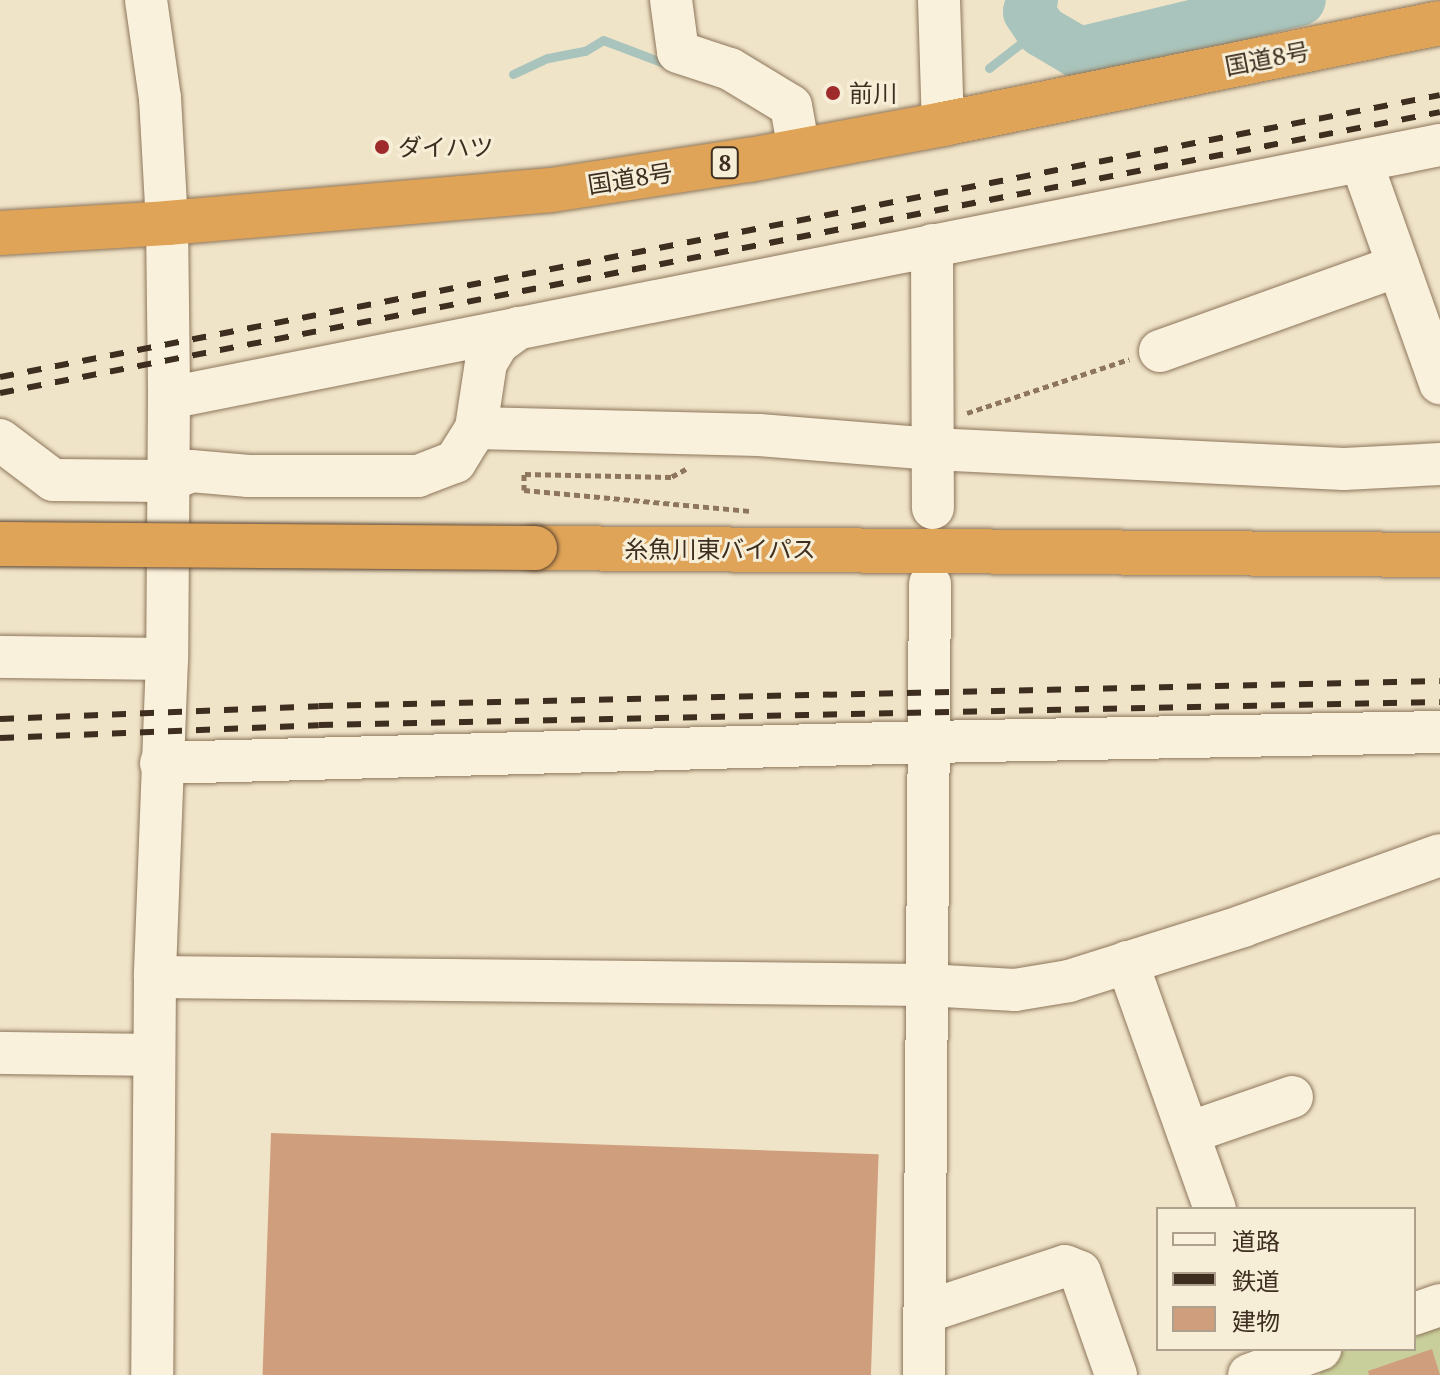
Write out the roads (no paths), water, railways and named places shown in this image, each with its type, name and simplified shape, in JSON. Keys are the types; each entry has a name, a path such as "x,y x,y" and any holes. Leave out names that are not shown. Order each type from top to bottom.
{"highway":[{"name":"国道8号","path":"0,233 167,223 552,190 943,124 1440,23"},
{"name":"糸魚川東バイパス","path":"0,544 1440,555"}],"street":[{"path":"146,0 160,98 167,223 169,398 167,659 155,977 152,1375"},
{"path":"671,0 678,52 730,69 791,106 799,150"},
{"path":"939,0 943,124"},
{"path":"169,398 1440,145"},
{"path":"1361,161 1398,266 1431,331 1440,383"},
{"path":"932,245 933,508"},
{"path":"1160,351 1398,266"},
{"path":"0,440 53,480 168,481 191,471 249,476 418,476 455,462 476,428 486,363 498,343 519,328"},
{"path":"476,428 932,437 1344,469 1440,464"},
{"path":"924,1375 930,584"},
{"path":"0,657 167,659"},
{"path":"161,763 1440,732"},
{"path":"155,977 926,985 1015,990 1069,981 1243,926 1440,855"},
{"path":"1127,962 1214,1207"},
{"path":"0,1053 154,1055"},
{"path":"1188,1133 1292,1097"},
{"path":"925,1312 1065,1266 1080,1272 1116,1375"},
{"path":"1416,1313 1440,1305"},
{"path":"1249,1375 1315,1351"}],"waterway":[{"name":"前川","path":"1032,0 1029,12 1042,31 1079,53 1300,0"},
{"path":"989,68 1029,37 1036,23"},
{"path":"513,74 548,58 585,51 603,40 669,65"}],"railway":[{"path":"0,377 1440,95"},
{"path":"0,393 1440,112"},
{"path":"0,719 319,706 1440,681"},
{"path":"0,738 319,725 1440,702"}],"place":[{"name":"前川","path":"833,93"},
{"name":"ダイハツ","path":"382,147"}]}
